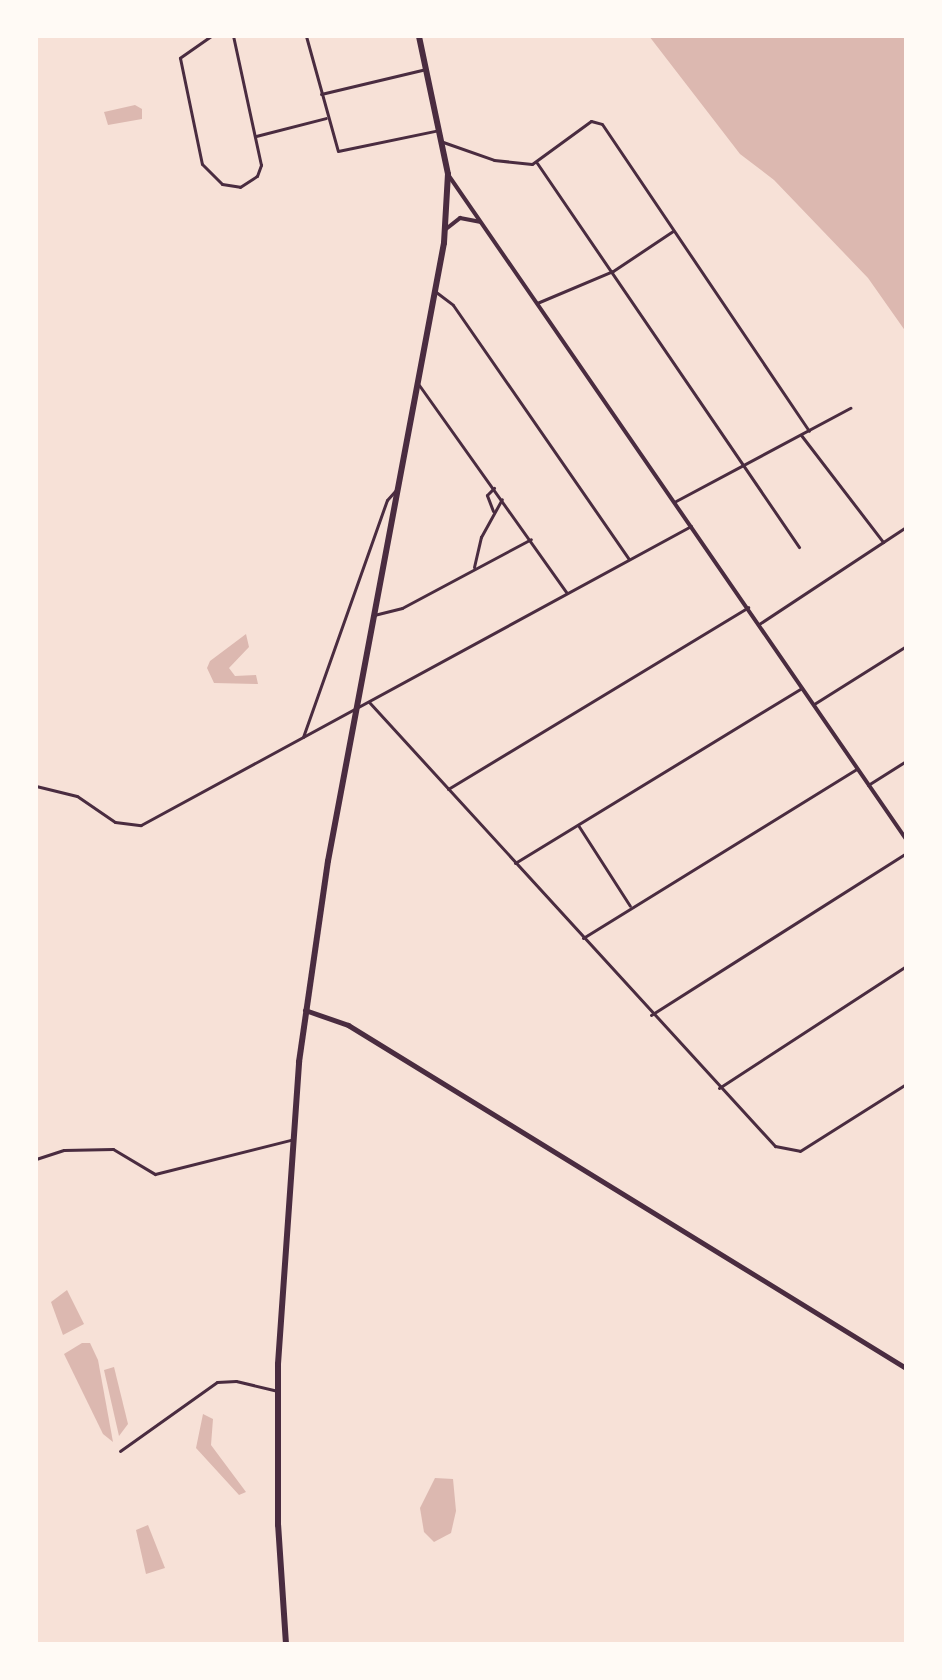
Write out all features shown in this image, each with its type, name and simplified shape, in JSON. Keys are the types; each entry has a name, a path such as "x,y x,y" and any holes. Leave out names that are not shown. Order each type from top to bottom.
{"main road":[{"path":"286,1644 278,1525 278,1391 290,1140 305,1010 357,707 436,292 444,231 448,174 419,36"},
{"path":"305,1010 348,1025 906,1368"}],"street":[{"path":"211,36 180,58 202,164 222,184 240,187 257,176 261,165 233,36"},
{"path":"306,36 326,118 338,151 440,130"},
{"path":"321,94 426,69"},
{"path":"254,136 326,118"},
{"path":"443,142 494,160 537,163 597,121 809,431"},
{"path":"537,163 799,547"},
{"path":"448,174 906,839"},
{"path":"444,231 460,218 481,222"},
{"path":"537,303 613,271 673,231"},
{"path":"436,292 453,305 629,559"},
{"path":"419,385 567,593"},
{"path":"674,502 850,408"},
{"path":"801,435 883,542"},
{"path":"303,737 387,500 400,485"},
{"path":"493,511 487,495 495,488"},
{"path":"474,567 493,511 502,499"},
{"path":"36,786 77,796 115,822 141,825 691,526"},
{"path":"759,624 906,527"},
{"path":"374,615 402,608 531,539"},
{"path":"448,789 748,607"},
{"path":"814,704 906,646"},
{"path":"515,863 803,688"},
{"path":"369,702 651,1015 775,1146 800,1151 906,1084"},
{"path":"868,785 906,761"},
{"path":"583,938 630,906 857,769"},
{"path":"577,825 630,906"},
{"path":"651,1015 906,853"},
{"path":"719,1088 906,966"},
{"path":"36,1159 64,1150 113,1149 155,1174 290,1140"},
{"path":"120,1451 217,1382 278,1391"}],"shaded area":[{"path":"649,36 906,36 906,332 868,278 774,180 740,154"},
{"path":"135,105 142,109 142,119 108,125 104,112"},
{"path":"246,634 249,647 229,668 235,676 256,675 258,684 214,683 207,668 210,661"},
{"path":"67,1290 84,1324 63,1335 51,1302"},
{"path":"82,1343 90,1343 98,1360 113,1442 103,1434 64,1354"},
{"path":"114,1367 128,1424 119,1436 104,1370"},
{"path":"203,1414 213,1419 211,1445 246,1492 239,1495 196,1448"},
{"path":"435,1478 453,1479 456,1511 451,1533 434,1542 424,1532 420,1508"},
{"path":"148,1525 165,1568 146,1574 136,1530"}]}
